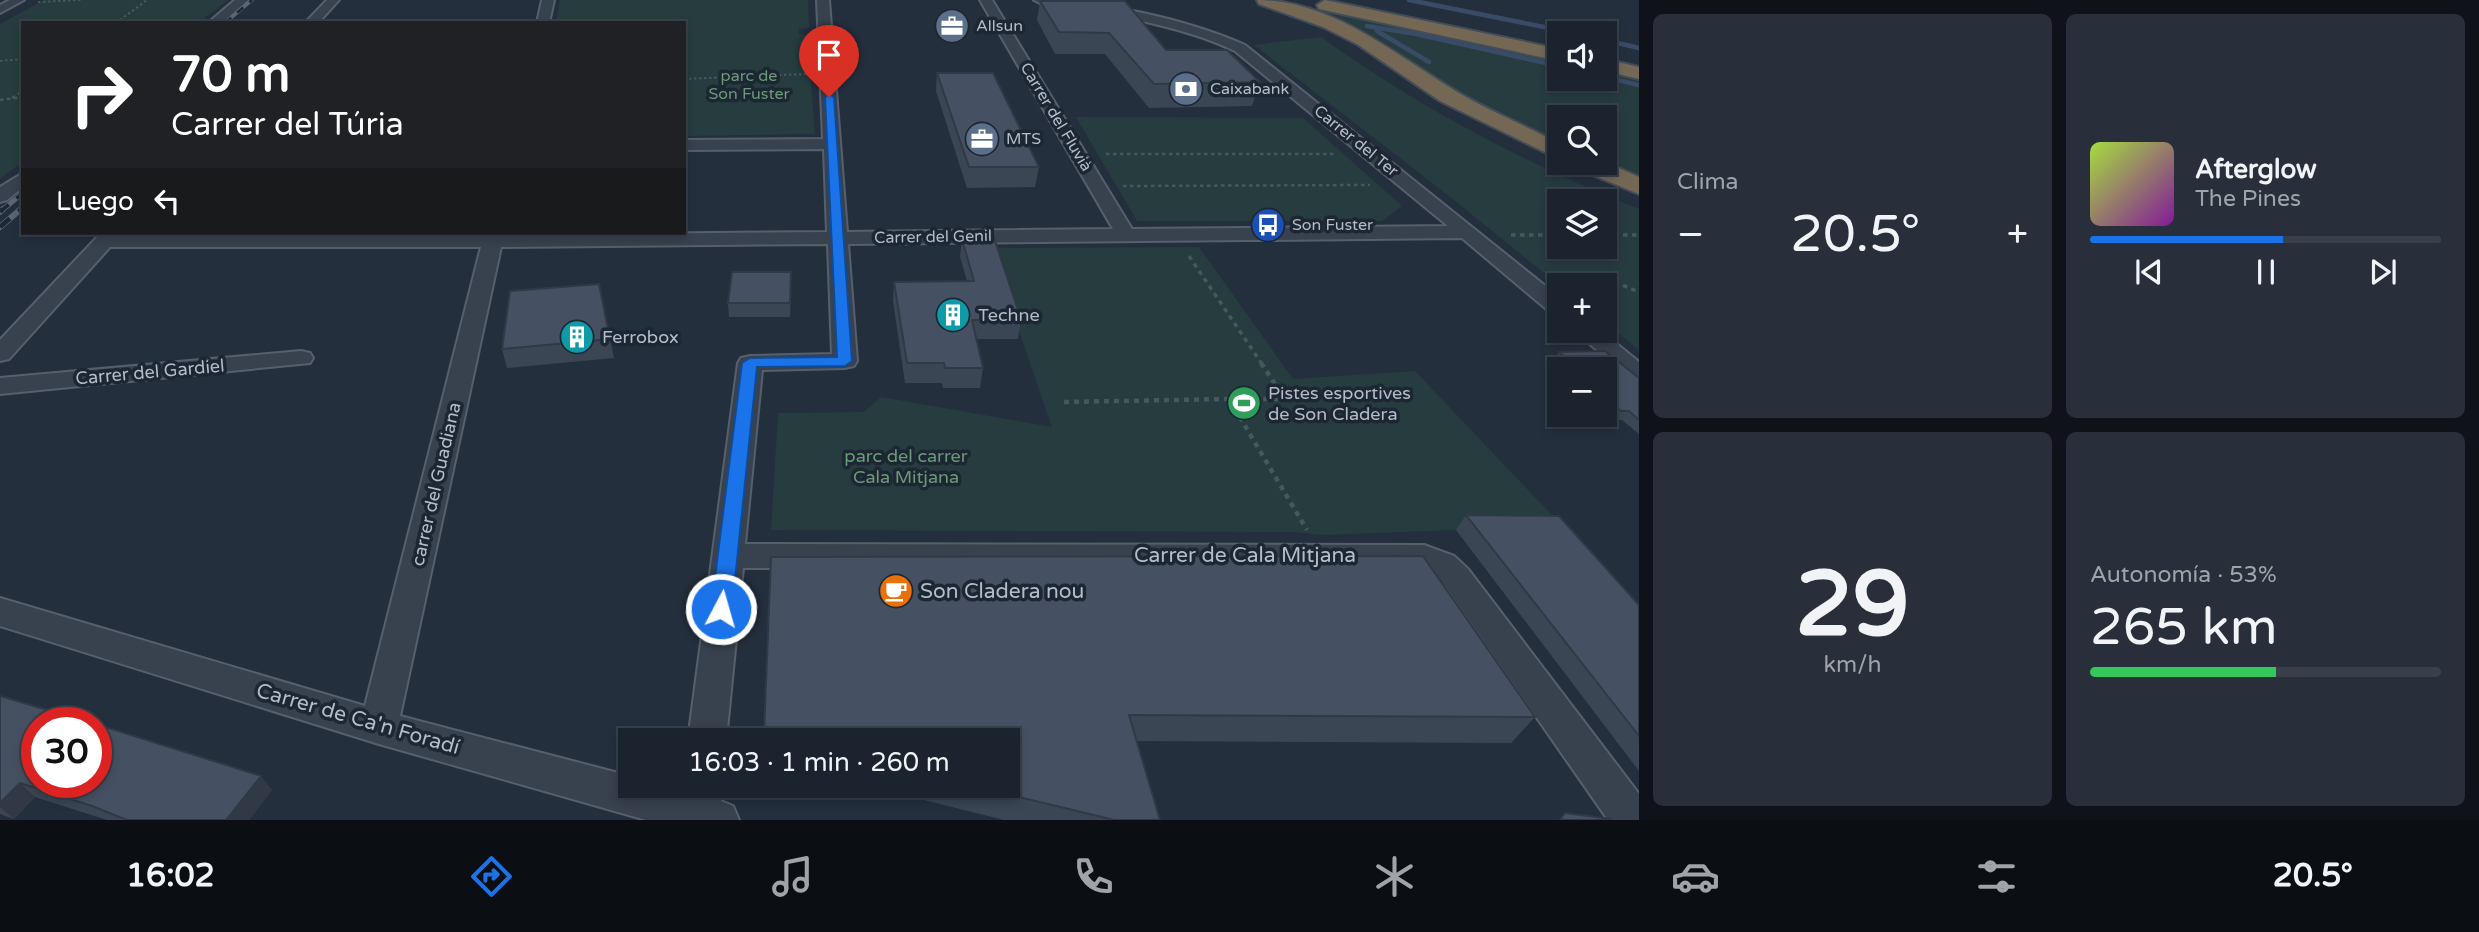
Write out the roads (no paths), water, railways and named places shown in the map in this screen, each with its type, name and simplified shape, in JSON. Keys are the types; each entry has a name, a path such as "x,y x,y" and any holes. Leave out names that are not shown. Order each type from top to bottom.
{"highway":[{"path":"1265,0 1329,23 1364,40 1448,96 1547,146"},
{"path":"1298,0 1547,52"},
{"path":"1349,0 1547,41"},
{"path":"1617,56 1639,61"},
{"path":"1617,68 1639,73"},
{"path":"1613,175 1639,186"}],"street":[{"path":"216,21 242,0"},
{"path":"313,21 333,0"},
{"path":"543,21 548,0"},
{"path":"708,728 750,363 845,361 823,0"},
{"name":"Carrer del Fluvià","path":"986,0 1126,235"},
{"name":"Carrer del Ter","path":"1040,0 1149,20 1202,33 1239,48 1547,298"},
{"path":"0,10 16,1"},
{"path":"686,145 832,144"},
{"path":"0,196 21,180"},
{"name":"Carrer del Genil","path":"108,237 838,238 1469,234"},
{"path":"0,354 108,237"},
{"name":"carrer del Guadiana","path":"379,727 493,237"},
{"path":"1602,343 1639,374"},
{"name":"Carrer del Gardiel","path":"0,386 301,358"},
{"name":"Carrer de Cala Mitjana","path":"727,556 1322,555 1413,556 1436,561 1449,569 1633,820"},
{"name":"Carrer de Ca'n Foradí","path":"0,612 379,727 706,807"}],"waterway":[{"path":"1409,0 1547,28"},
{"path":"1367,26 1416,34 1547,63"},
{"path":"1377,31 1429,62"},
{"path":"1617,43 1639,48"},
{"path":"1617,80 1639,85"}],"railway":[{"path":"227,21 252,0"},
{"path":"1,211 21,195"},
{"path":"0,227 21,209"}],"place":[{"name":"Allsun","path":"952,26"},
{"name":"Caixabank","path":"1186,89"},
{"name":"MTS","path":"982,139"},
{"name":"Son Fuster","path":"1268,225"},
{"name":"Techne","path":"953,315"},
{"name":"Ferrobox","path":"577,337"},
{"name":"Pistes esportives de Son Cladera","path":"1244,403"},
{"name":"Son Cladera nou","path":"896,591"}],"park label":[{"name":"parc de Son Fuster","path":"749,85"},
{"name":"parc del carrer Cala Mitjana","path":"906,466"}]}
